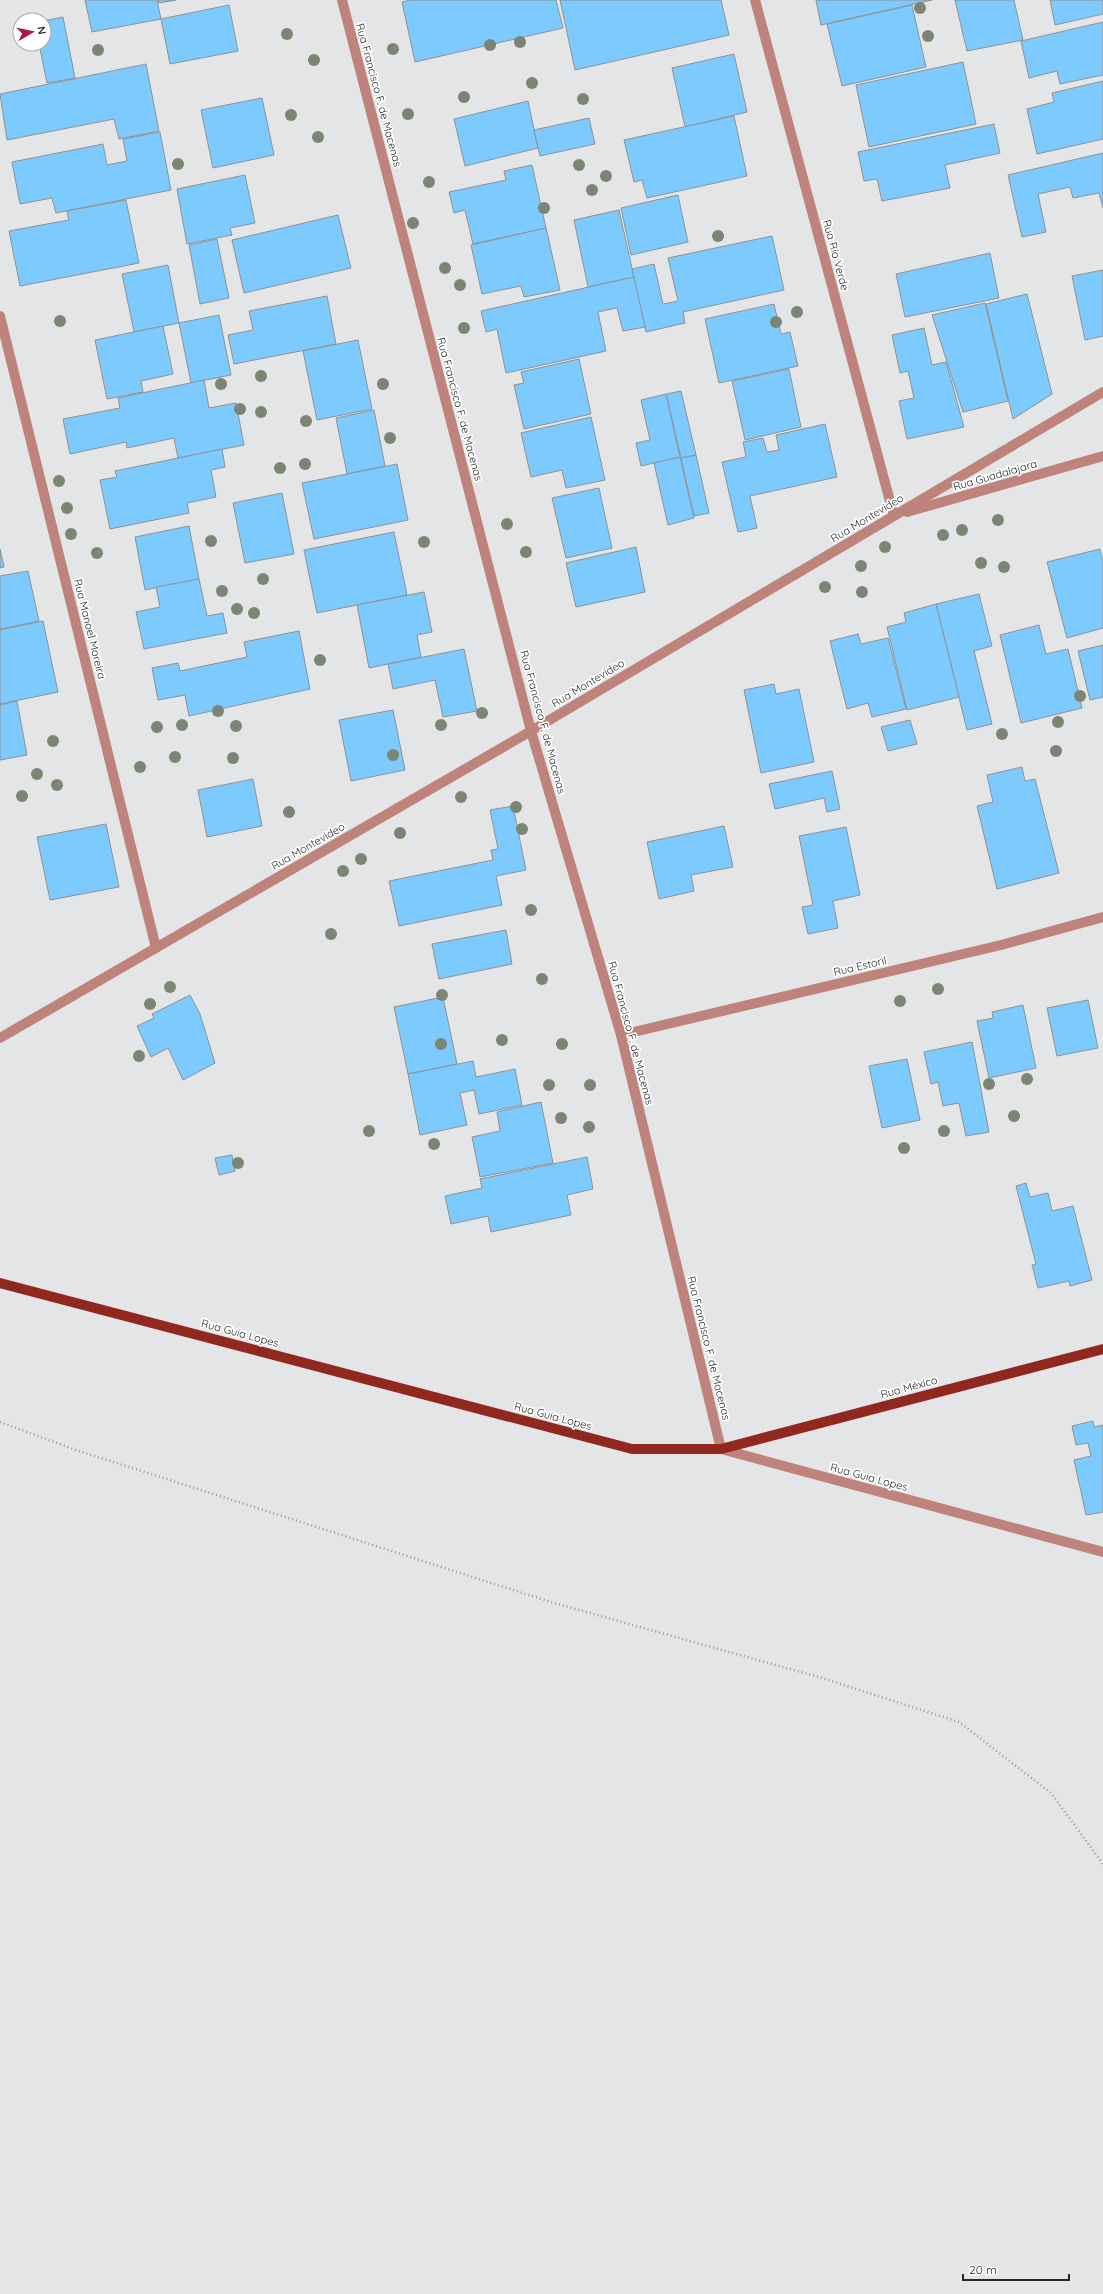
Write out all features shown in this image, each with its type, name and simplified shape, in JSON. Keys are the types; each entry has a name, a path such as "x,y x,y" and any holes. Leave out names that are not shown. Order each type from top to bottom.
{"main road":[{"name":"Rua Guia Lopes","path":"0,1283 632,1449 721,1449"},
{"name":"Rua México","path":"721,1449 1103,1349"}],"street":[{"name":"Rua Francisco F. de Macenas","path":"342,0 531,731 621,1035 721,1449"},
{"name":"Rua Río Verde","path":"755,0 894,516"},
{"name":"Rua Manoel Moreira","path":"0,316 156,948"},
{"name":"Rua Montevideo","path":"0,1038 531,731 1103,392"},
{"name":"Rua Guadalajara","path":"894,516 1103,456"},
{"name":"Rua Estoril","path":"621,1035 1001,945 1103,917"},
{"name":"Rua Guia Lopes","path":"721,1449 1103,1552"}],"path":[{"path":"0,1422 76,1450 554,1603 822,1678 959,1722 1051,1793 1103,1864"}],"building":[{"path":"85,0 157,0 161,19 92,32"},
{"path":"158,0 176,0 159,3"},
{"path":"410,0 556,0 563,28 415,62 402,2"},
{"path":"560,0 721,0 729,35 575,70"},
{"path":"816,0 932,0 821,25"},
{"path":"955,0 1014,0 1023,40 967,51"},
{"path":"1050,0 1103,0 1103,14 1055,25"},
{"path":"229,5 238,51 170,64 161,19"},
{"path":"912,5 926,67 842,86 827,24"},
{"path":"63,17 75,78 47,83 41,52 52,52 52,19"},
{"path":"1103,22 1103,75 1060,84 1057,71 1029,78 1021,41"},
{"path":"734,54 747,112 685,127 672,68"},
{"path":"963,62 976,124 869,147 856,85"},
{"path":"146,64 159,131 119,139 114,119 7,140 0,94"},
{"path":"1103,81 1103,139 1037,154 1027,109 1054,102 1052,93"},
{"path":"262,98 274,155 213,168 201,110"},
{"path":"528,101 538,148 465,166 454,119"},
{"path":"734,116 747,176 647,198 642,180 634,182 624,140"},
{"path":"589,118 595,144 540,156 534,130"},
{"path":"994,124 1000,153 945,165 950,188 882,201 877,179 864,181 858,152"},
{"path":"160,132 171,190 56,213 52,198 20,204 12,162 103,144 107,165 127,161 123,139"},
{"path":"1103,153 1103,208 1099,193 1073,198 1070,187 1038,194 1046,232 1022,237 1008,175"},
{"path":"532,165 546,228 473,244 465,210 454,213 449,192 506,180 504,171"},
{"path":"245,175 255,223 230,228 232,235 187,244 177,189"},
{"path":"678,195 688,242 631,255 621,208"},
{"path":"126,200 139,263 20,286 9,231 69,220 67,211"},
{"path":"619,210 634,277 588,287 574,220"},
{"path":"338,215 351,268 244,293 232,240"},
{"path":"546,228 560,290 524,297 521,286 482,294 471,245"},
{"path":"772,236 784,290 683,312 685,323 646,332 632,269 654,264 663,304 678,301 668,258"},
{"path":"217,239 229,298 200,304 189,245"},
{"path":"990,253 999,298 905,317 896,274"},
{"path":"168,265 179,323 134,332 122,274"},
{"path":"1103,270 1103,336 1085,340 1072,276"},
{"path":"634,277 645,327 623,331 617,308 598,312 606,351 506,373 497,329 486,332 481,311"},
{"path":"1027,294 1052,394 1013,419 986,304"},
{"path":"327,296 336,344 234,364 228,335 253,330 249,311"},
{"path":"985,303 1008,401 963,412 932,315"},
{"path":"774,304 781,334 790,332 798,366 719,383 705,319"},
{"path":"219,315 231,375 191,383 179,323"},
{"path":"163,326 173,374 141,381 143,392 107,399 95,340"},
{"path":"924,328 932,365 946,362 964,427 907,439 899,401 914,398 908,371 900,373 892,335"},
{"path":"358,340 372,409 317,420 303,351"},
{"path":"579,359 591,414 524,429 514,385 524,383 521,372"},
{"path":"789,369 801,427 745,440 732,381"},
{"path":"204,380 209,408 236,403 244,445 178,458 174,438 127,448 126,442 70,454 63,419 120,408 118,398"},
{"path":"681,391 696,455 681,458 666,394"},
{"path":"666,394 680,457 641,466 636,443 650,440 641,400"},
{"path":"374,410 385,466 347,474 336,418"},
{"path":"591,417 605,480 566,488 562,470 531,477 521,433"},
{"path":"825,424 837,477 750,496 757,528 738,532 722,462 746,457 743,442 763,438 767,452 779,450 776,435"},
{"path":"222,449 225,467 211,470 216,497 187,503 189,513 110,529 100,480 117,477 115,471"},
{"path":"696,455 709,513 694,516 681,458"},
{"path":"680,457 694,518 668,525 654,463"},
{"path":"397,464 408,520 314,539 302,483"},
{"path":"599,488 612,548 566,558 552,498"},
{"path":"282,493 294,554 245,563 233,503"},
{"path":"189,526 199,579 145,590 135,537"},
{"path":"394,532 407,595 317,613 304,550"},
{"path":"636,547 645,592 576,607 566,563"},
{"path":"0,549 4,567 0,568"},
{"path":"1100,549 1103,562 1103,628 1067,638 1047,562"},
{"path":"28,571 39,621 0,629 0,576"},
{"path":"199,579 207,616 223,613 227,633 144,649 136,612 160,607 156,587"},
{"path":"424,592 432,632 417,635 421,657 369,668 357,605"},
{"path":"979,594 992,646 974,651 992,724 967,730 936,604"},
{"path":"936,604 959,697 907,710 887,627 906,622 904,613"},
{"path":"43,621 58,692 0,704 0,630"},
{"path":"1039,625 1046,654 1068,649 1082,708 1021,723 1000,635"},
{"path":"299,631 310,689 189,716 185,695 158,700 152,668 178,663 180,671 247,657 244,642"},
{"path":"858,634 861,644 888,638 906,709 872,717 868,703 847,709 830,641"},
{"path":"1103,645 1103,697 1090,700 1078,651"},
{"path":"464,649 477,711 443,717 435,680 393,689 388,664"},
{"path":"774,684 776,694 799,689 814,762 761,773 744,690"},
{"path":"17,701 27,755 0,760 0,705"},
{"path":"393,710 405,770 351,781 339,720"},
{"path":"910,720 917,744 888,751 881,727"},
{"path":"1022,767 1025,781 1035,779 1059,873 997,889 977,806 993,802 987,775"},
{"path":"832,771 840,809 827,812 824,798 775,809 769,784"},
{"path":"253,779 262,826 207,837 198,790"},
{"path":"513,806 526,870 496,876 502,905 399,926 389,881 493,860 491,850 498,849 490,810"},
{"path":"106,824 119,887 50,900 37,837"},
{"path":"724,826 733,867 691,875 694,891 659,899 647,842"},
{"path":"846,827 860,895 833,901 838,928 808,934 802,907 813,905 799,836"},
{"path":"506,930 512,964 439,979 432,944"},
{"path":"190,995 200,1014 215,1063 183,1080 168,1048 151,1057 137,1026 154,1018 152,1014"},
{"path":"443,997 457,1064 408,1074 394,1007"},
{"path":"1088,1000 1098,1048 1057,1056 1047,1008"},
{"path":"1023,1005 1036,1068 989,1078 977,1021 993,1018 992,1012"},
{"path":"972,1042 989,1132 966,1136 959,1103 943,1106 938,1082 931,1084 924,1052"},
{"path":"907,1059 920,1120 882,1128 869,1066"},
{"path":"473,1061 476,1077 515,1069 522,1105 479,1114 474,1090 460,1093 467,1125 420,1135 408,1074"},
{"path":"541,1102 553,1163 480,1177 472,1137 500,1131 497,1112"},
{"path":"232,1155 235,1171 219,1175 215,1158"},
{"path":"587,1157 593,1189 567,1195 571,1215 491,1232 488,1216 451,1224 445,1196 482,1188 480,1179"},
{"path":"1026,1183 1030,1197 1048,1193 1052,1211 1073,1206 1092,1280 1070,1286 1069,1281 1038,1288 1032,1265 1036,1264 1016,1186"},
{"path":"1093,1421 1094,1427 1103,1425 1103,1512 1086,1515 1074,1460 1091,1456 1088,1443 1076,1445 1072,1426"}]}
